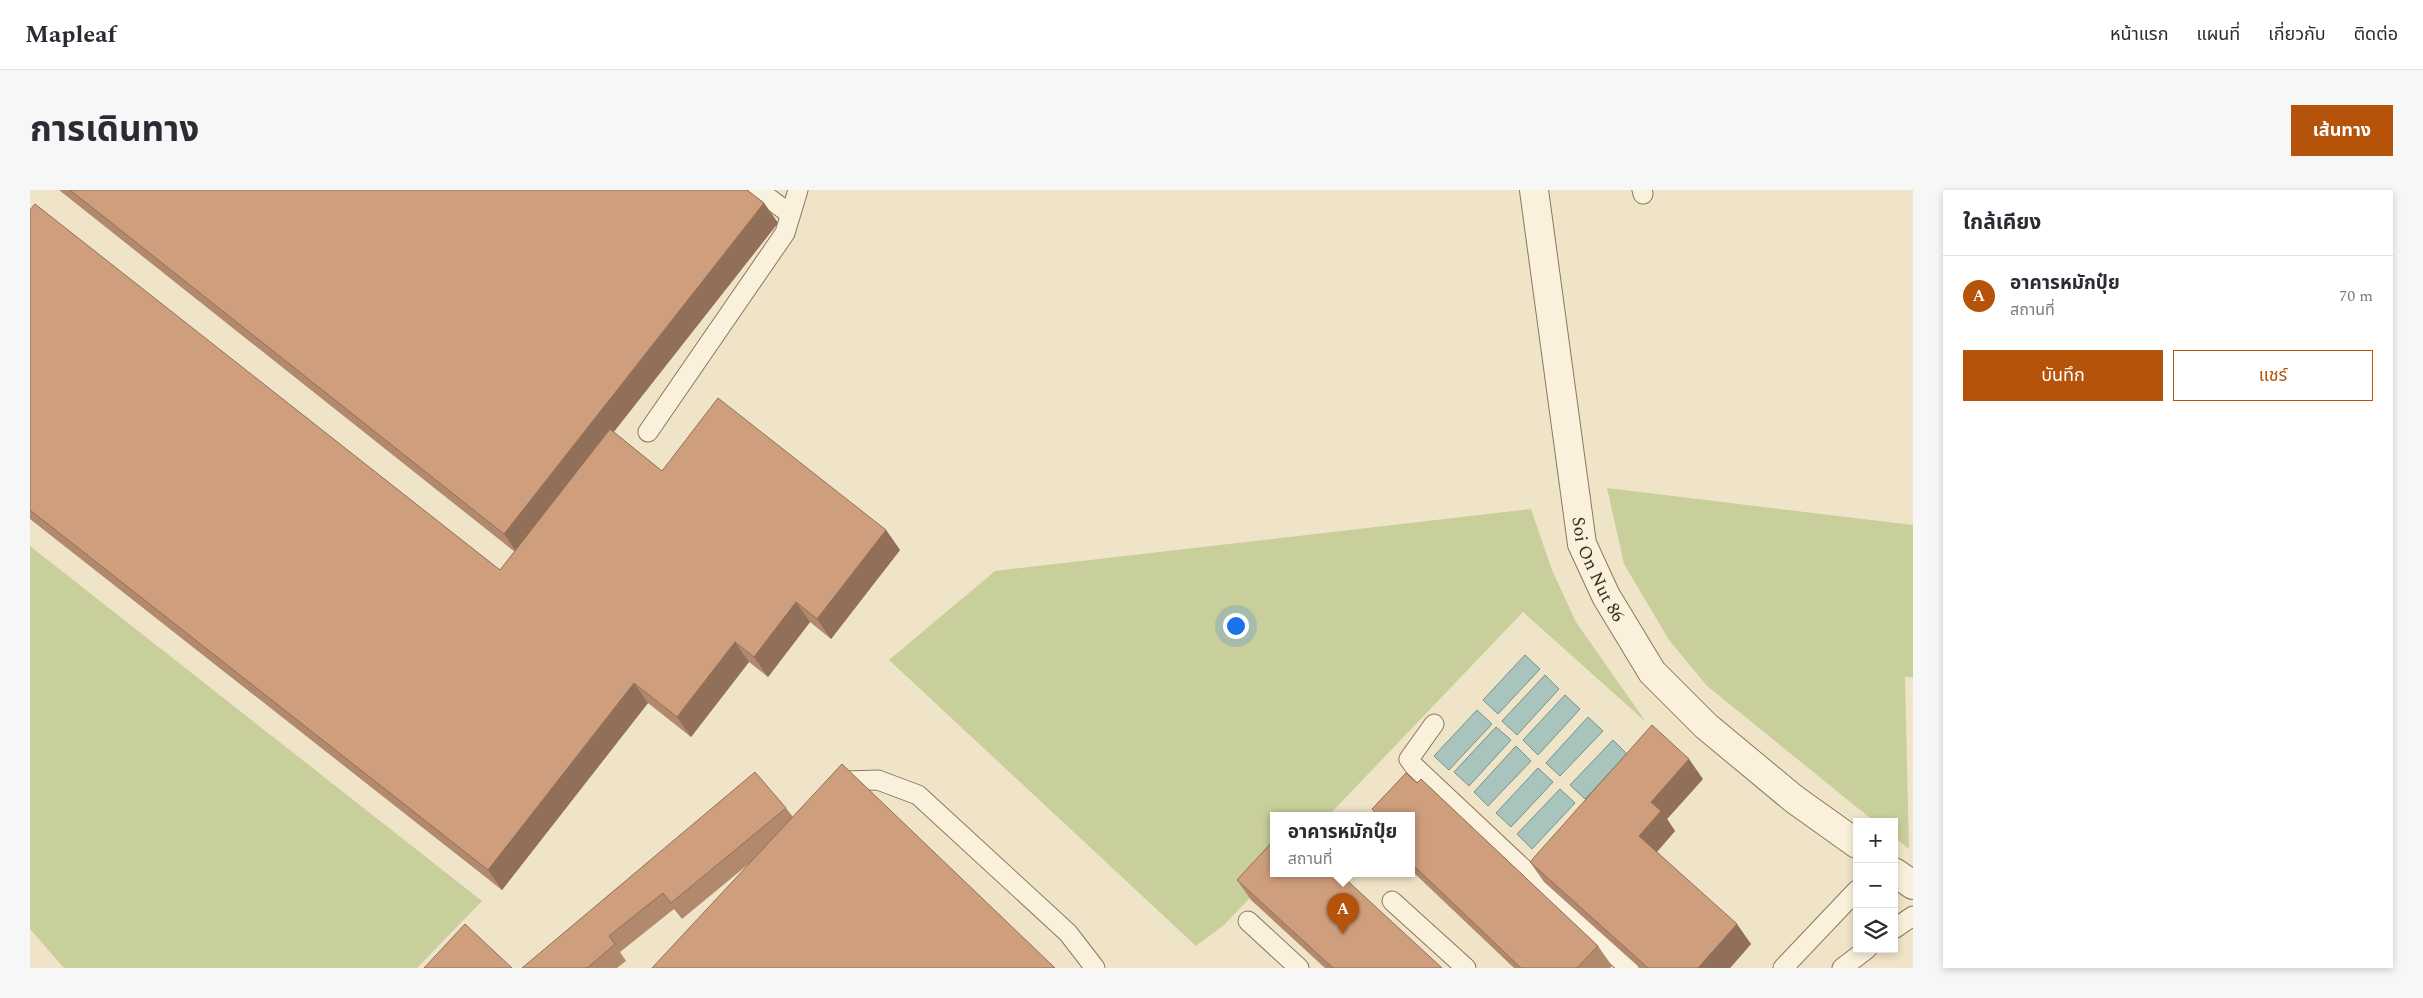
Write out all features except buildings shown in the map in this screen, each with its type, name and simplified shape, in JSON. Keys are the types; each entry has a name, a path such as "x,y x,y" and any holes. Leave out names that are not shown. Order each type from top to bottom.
{"street":[{"name":"Soi On Nut 86","path":"1534,190 1582,544 1606,596 1652,672 1706,726 1794,799 1853,841"}],"lane":[{"path":"758,190 790,214"},
{"path":"648,432 785,233 798,190"},
{"path":"1434,724 1409,759 1414,766 1629,968"},
{"path":"824,799 846,781 878,780 918,795 1068,933 1095,968"},
{"path":"1783,968 1853,894"},
{"path":"1392,901 1466,968"},
{"path":"1898,926 1913,916"},
{"path":"1248,921 1299,968"},
{"path":"1842,968 1862,953"}],"green space":[{"path":"1607,488 1913,525 1913,677 1905,677 1909,849 1898,840 1898,818 1870,818 1707,686 1669,640 1624,564"},
{"path":"1531,509 1552,570 1576,622 1646,722 1523,612 1332,812 1270,812 1270,877 1224,925 1196,946 889,660 995,571"},
{"path":"30,546 482,901 417,968 64,968 30,929"}],"water":[{"path":"1525,655 1540,669 1498,714 1483,700"},
{"path":"1545,675 1559,689 1517,735 1502,721"},
{"path":"1565,695 1580,709 1538,755 1523,740"},
{"path":"1477,710 1492,724 1449,770 1434,756"},
{"path":"1588,717 1603,731 1560,776 1546,763"},
{"path":"1496,727 1511,740 1469,786 1454,772"},
{"path":"1613,740 1627,754 1585,799 1570,785"},
{"path":"1516,746 1531,761 1488,806 1474,792"},
{"path":"1538,768 1553,782 1511,827 1496,813"},
{"path":"1560,789 1575,803 1532,849 1517,834"}],"place":[{"name":"อาคารหมักปุ๋ย","path":"1343,934"}]}
